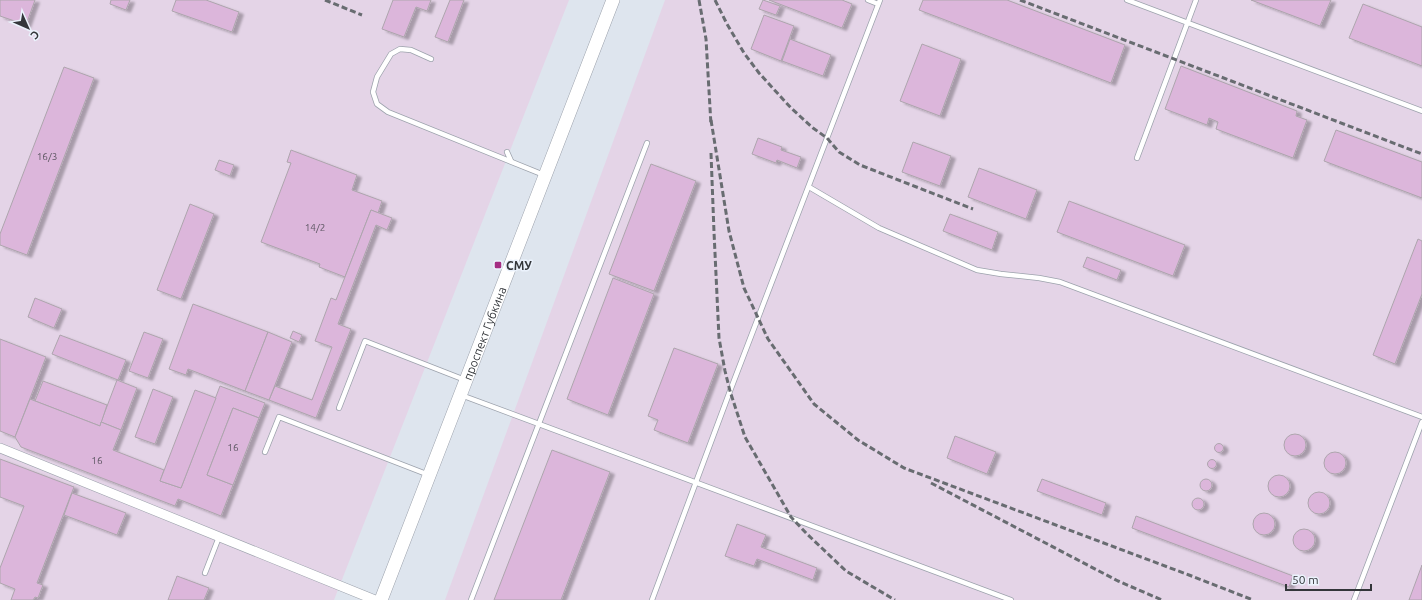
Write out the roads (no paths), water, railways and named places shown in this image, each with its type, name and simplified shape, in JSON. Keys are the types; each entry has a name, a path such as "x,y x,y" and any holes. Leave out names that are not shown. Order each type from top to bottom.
{"main road":[{"name":"проспект Губкина","path":"381,600 613,0"}],"street":[{"path":"0,448 375,600"}],"lane":[{"path":"652,600 730,391 879,2 868,0"},
{"path":"1127,0 1422,111"},
{"path":"1137,158 1196,0"},
{"path":"431,59 410,50 400,49 391,54 377,77 373,92 377,104 388,112 545,175"},
{"path":"471,600 647,143"},
{"path":"507,152 511,161"},
{"path":"809,187 879,228 976,270 1060,282 1422,417"},
{"path":"339,408 365,341 465,380"},
{"path":"460,394 1012,600"},
{"path":"265,452 279,418 429,475"},
{"path":"1354,600 1422,422"},
{"path":"205,573 219,537"}],"railway":[{"path":"325,0 362,15"},
{"path":"699,0 706,39 711,125"},
{"path":"715,0 744,53 759,73 791,108 813,128 827,138 839,152 860,165 973,209"},
{"path":"1020,0 1422,154"},
{"path":"711,120 729,231 744,288 768,339 814,404 858,440 904,468 1253,600"},
{"path":"711,153 719,338 730,391 745,437 791,517 846,571 895,600"},
{"path":"931,483 1118,581 1162,600"}],"place":[{"name":"СМУ","path":"498,265"}]}
